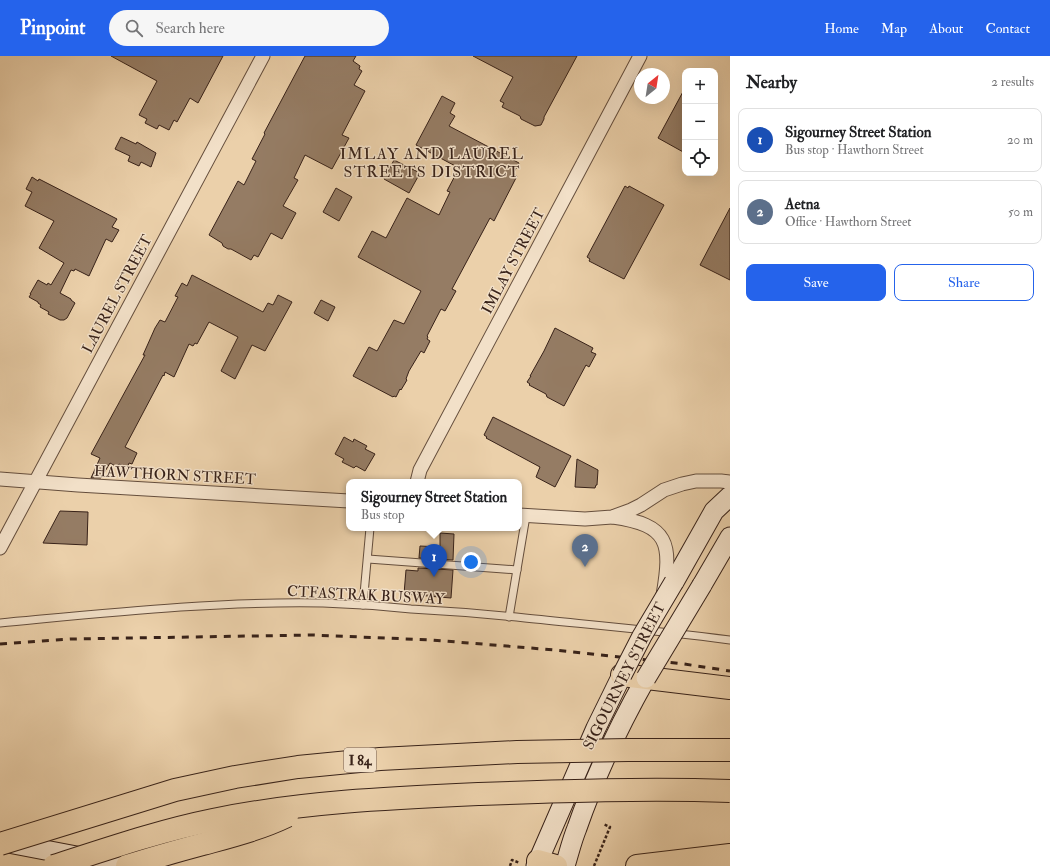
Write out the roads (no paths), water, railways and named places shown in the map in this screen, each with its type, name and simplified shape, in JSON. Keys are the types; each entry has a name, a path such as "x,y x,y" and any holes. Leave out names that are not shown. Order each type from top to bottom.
{"highway":[{"path":"622,675 730,688"},
{"name":"I 84","path":"0,842 175,790 228,778 292,767 395,758 517,752 730,750"},
{"path":"54,866 132,841 186,826 262,811 308,805 517,793 730,790"},
{"path":"128,866 242,833 273,822 308,805"},
{"path":"637,866 730,855"}],"main road":[{"name":"SIGOURNEY STREET","path":"538,864 596,728 642,636 661,604 670,581 714,512 730,496"},
{"name":"SIGOURNEY STREET","path":"565,866 576,829 603,763 628,710 730,537"},
{"path":"0,842 94,863 128,866"}],"street":[{"name":"LAUREL STREET","path":"0,548 263,56"},
{"name":"IMLAY STREET","path":"418,479 420,470 640,56"},
{"name":"HAWTHORN STREET","path":"0,479 346,501"},
{"path":"612,517 636,507 664,490 682,484 696,481 730,482"},
{"path":"523,515 585,519 612,517 642,523 651,527 659,533 664,544 670,581"}],"lane":[{"path":"363,605 370,531"},
{"path":"509,617 517,570 521,531"},
{"path":"368,559 517,570"},
{"name":"CTFASTRAK BUSWAY","path":"0,623 129,611 209,606 324,603 509,617 684,634 730,640"}],"railway":[{"path":"0,644 70,639 312,635 432,640 555,650 684,664 730,671"}],"place":[{"name":"Aetna","path":"585,567"},
{"name":"Sigourney Street Station","path":"434,577"}],"district":[{"name":"IMLAY AND LAUREL STREETS DISTRICT","path":"432,162"}]}
